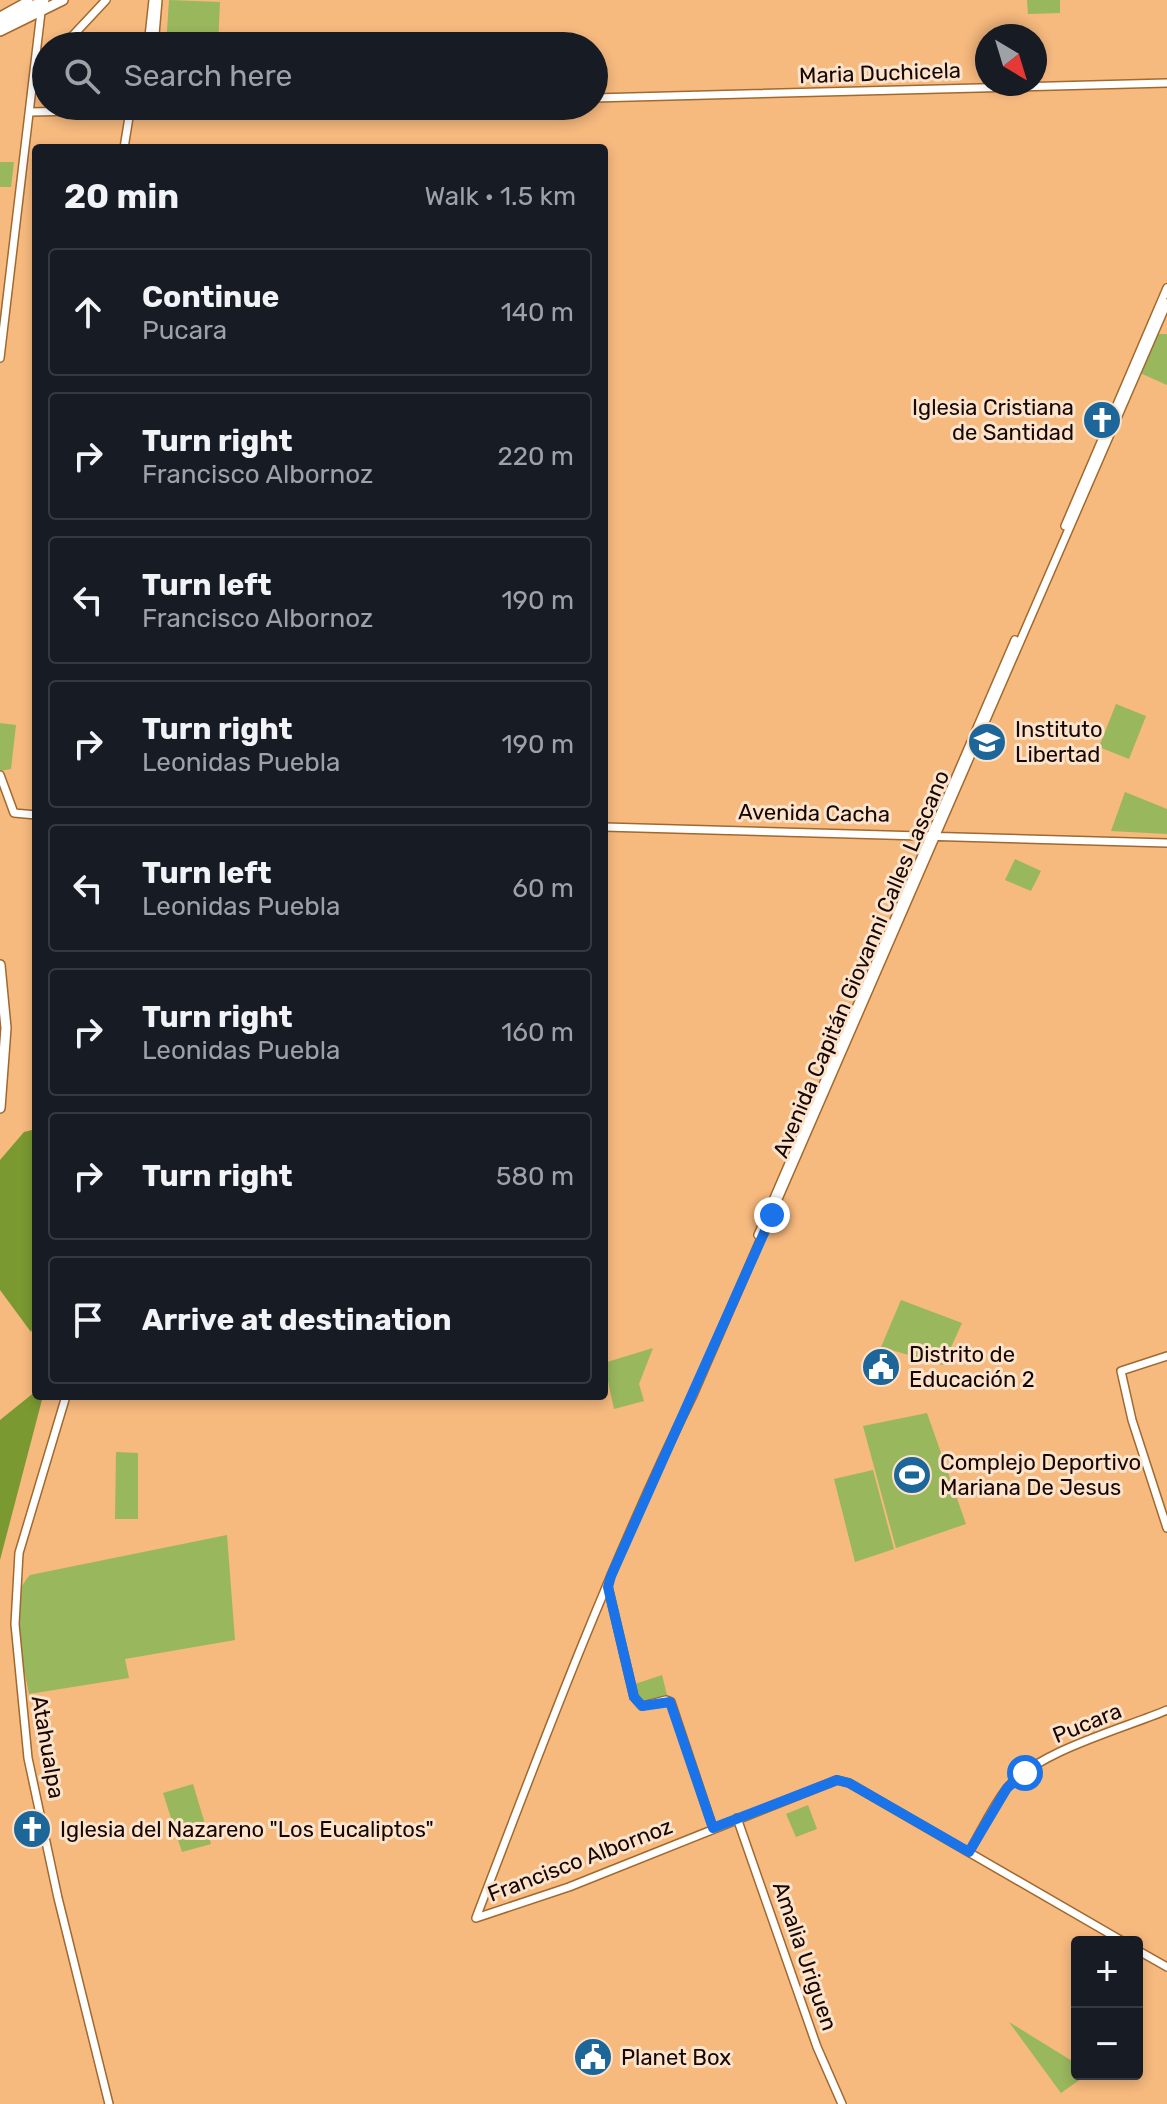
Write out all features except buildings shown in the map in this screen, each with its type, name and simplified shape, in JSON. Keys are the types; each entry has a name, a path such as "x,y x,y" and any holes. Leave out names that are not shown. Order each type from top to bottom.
{"highway":[{"path":"0,24 44,0"},
{"path":"0,31 63,0"},
{"path":"0,965 6,1028 0,1108"}],"street":[{"path":"0,16 29,0"},
{"path":"76,32 106,0"},
{"path":"153,32 156,0"},
{"path":"39,32 41,12"},
{"name":"Maria Duchicela","path":"608,98 1167,83"},
{"path":"0,358 32,99"},
{"path":"125,144 129,120"},
{"name":"Avenida Capitán Giovanni Calles Lascano","path":"660,1460 697,1388 1167,288"},
{"name":"Avenida Capitán Giovanni Calles Lascano","path":"476,1918 660,1460 1167,303"},
{"path":"0,775 14,813 32,815"},
{"name":"Avenida Cacha","path":"608,827 1167,843"},
{"path":"1167,1356 1121,1371 1132,1420 1167,1528"},
{"name":"Atahualpa","path":"65,1400 19,1553 15,1624 28,1758 58,1898 109,2104"},
{"path":"608,1587 634,1697 642,1706 670,1702 713,1828"},
{"path":"601,1603 612,1603"},
{"name":"Pucara","path":"969,1852 1007,1788 1025,1773 1050,1758 1167,1710"},
{"name":"Francisco Albornoz","path":"476,1918 569,1887 792,1795 843,1781 1114,1936"},
{"name":"Amalia Uriguen","path":"737,1818 812,2033 842,2104"},
{"path":"1143,1953 1167,1967"}],"green space":[{"path":"169,0 220,2 219,32 167,32"},
{"path":"1027,0 1060,0 1060,13 1028,14"},
{"path":"0,162 14,162 11,187 0,187"},
{"path":"1156,334 1167,334 1167,385 1140,373"},
{"path":"1116,704 1146,716 1129,759 1099,747"},
{"path":"0,723 16,725 11,769 0,771"},
{"path":"1125,792 1167,809 1167,834 1111,831"},
{"path":"1015,859 1041,871 1031,891 1005,880"},
{"path":"32,1130 31,1332 0,1290 0,1160 24,1132"},
{"path":"901,1300 962,1323 943,1365 881,1347"},
{"path":"653,1348 639,1384 644,1401 614,1409 608,1381 608,1362"},
{"path":"32,1394 32,1400 42,1400 0,1560 0,1420"},
{"name":"Complejo Deportivo Mariana De Jesus","path":"927,1413 966,1524 896,1548 863,1426"},
{"path":"116,1452 138,1453 138,1519 115,1519"},
{"path":"873,1470 894,1549 855,1562 834,1479"},
{"path":"227,1535 235,1640 125,1659 129,1678 29,1694 16,1616 17,1601 30,1575"},
{"path":"662,1675 667,1695 640,1703 632,1685"},
{"path":"193,1784 211,1844 182,1852 163,1793"},
{"path":"808,1805 817,1829 796,1837 786,1814"},
{"path":"1009,2022 1071,2060 1071,2080 1079,2080 1061,2093"}],"place":[{"name":"Iglesia Cristiana de Santidad","path":"1102,420"},
{"name":"Instituto Libertad","path":"987,742"},
{"name":"Distrito de Educación 2","path":"881,1367"},
{"name":"Complejo Deportivo Mariana De Jesus","path":"912,1475"},
{"name":"Iglesia del Nazareno \"Los Eucaliptos\"","path":"32,1829"},
{"name":"Planet Box","path":"593,2057"}],"route":[{"path":"772,1215 697,1388 660,1460 611,1576 608,1587 634,1697 642,1706 667,1700 670,1702 713,1828 837,1780 849,1783 969,1852 1007,1788 1025,1773"}]}
